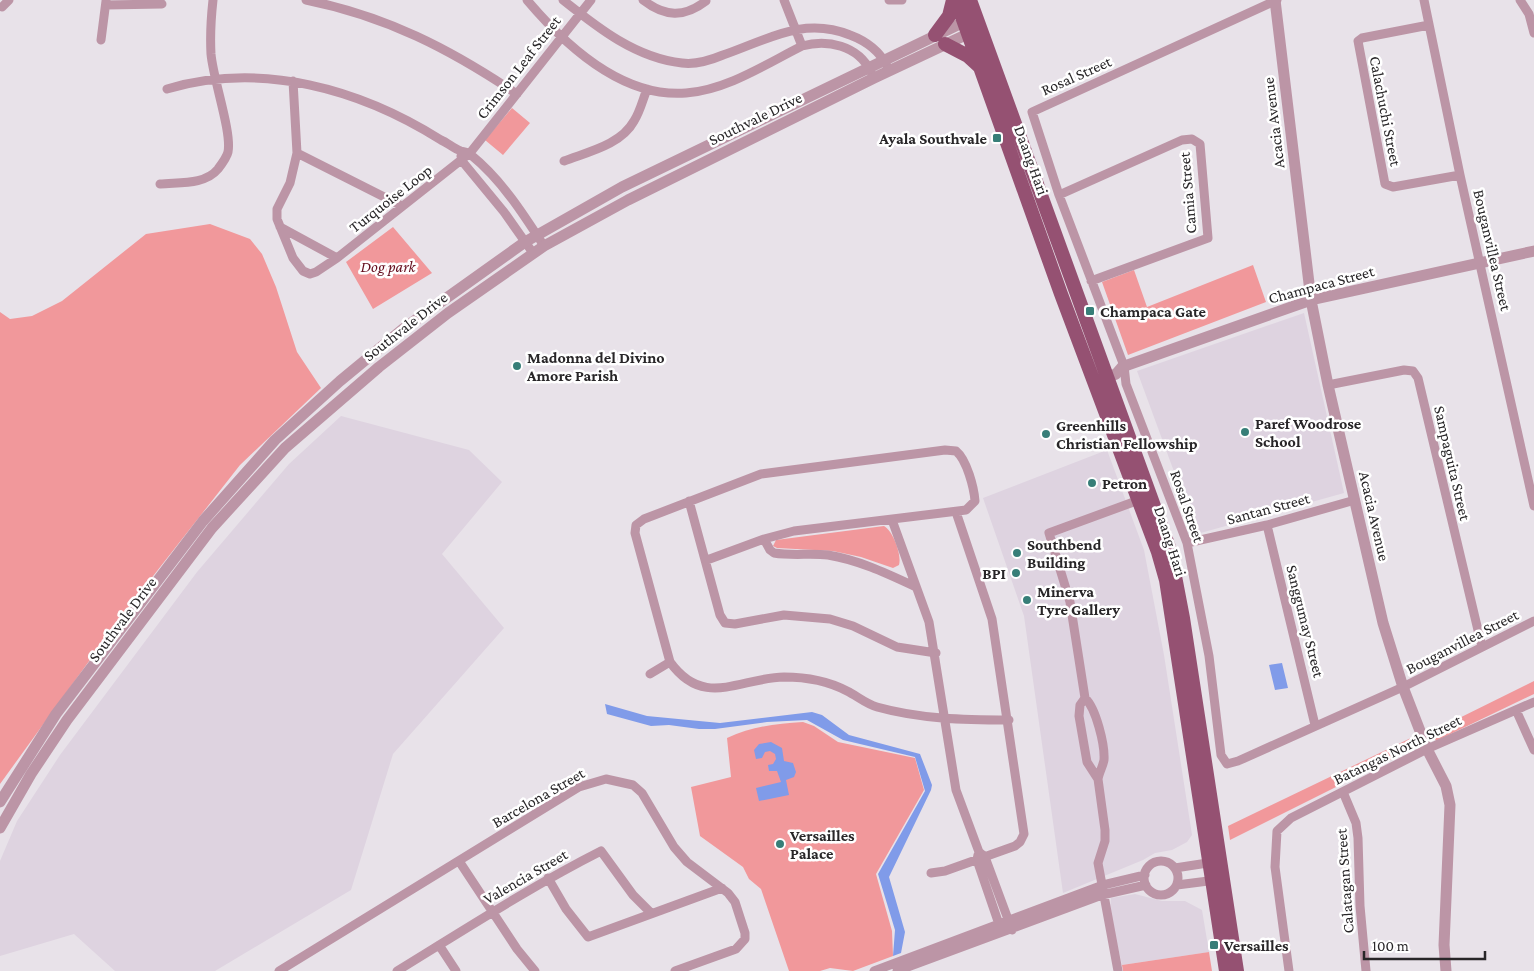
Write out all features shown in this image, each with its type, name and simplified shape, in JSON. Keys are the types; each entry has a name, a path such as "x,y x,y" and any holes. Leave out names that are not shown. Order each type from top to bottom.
{"main road":[{"name":"Daang Hari","path":"954,0 972,26 1109,371 1170,550 1215,862"},
{"path":"954,0 940,40 968,56 980,67"},
{"name":"Daang Hari","path":"970,0 972,26 980,67 1109,371 1139,500 1166,580 1218,880 1237,971"},
{"name":"Daang Hari","path":"1218,880 1226,971"}],"street":[{"path":"2,7 9,0"},
{"path":"160,184 183,183 202,179 218,170 228,153 227,130 214,78 210,24 213,0"},
{"path":"306,0 337,6 384,20 442,47 517,94"},
{"path":"527,0 562,36 607,72 647,89 672,93 700,90 742,76 802,46 826,42 839,45 856,54 868,67 874,78"},
{"path":"563,0 580,14 638,52 684,64 707,61 794,29 814,26 844,32 867,43 884,60 889,70"},
{"name":"Crimson Leaf Street","path":"462,161 591,0"},
{"path":"643,0 667,14 680,14 697,8 706,1"},
{"path":"784,0 802,46"},
{"path":"889,0 902,0"},
{"name":"Rosal Street","path":"1275,0 1032,112 1059,195 1091,281 1109,371 1126,384 1187,543 1209,656 1221,755 1226,764 1238,761 1402,687"},
{"name":"Acacia Avenue","path":"1275,0 1311,300 1328,385 1383,623 1402,687 1427,748 1446,786 1450,805 1444,946 1446,971"},
{"name":"Bouganvillea Street","path":"1424,0 1460,175 1534,506"},
{"path":"1520,0 1529,14 1534,33"},
{"path":"101,40 106,3 162,4"},
{"name":"Calachuchi Street","path":"1429,25 1362,38 1358,41 1385,184 1393,186 1460,175"},
{"name":"Southvale Drive","path":"0,802 56,714 93,662 203,520 243,474 310,408 377,351 439,302 525,242 622,187 868,67 972,26"},
{"name":"Southvale Drive","path":"0,828 31,774 67,720 196,548 252,482 285,448 372,373 448,313 544,246 628,200 874,78 940,40"},
{"path":"167,88 214,78 293,81 348,94 376,105 418,125 460,151 470,153 506,192 544,246"},
{"name":"Turquoise Loop","path":"293,81 297,153 290,183 277,209 280,227 292,258 303,271 310,274 316,272 337,258 462,161"},
{"path":"564,161 615,140 626,132 634,122 647,89"},
{"name":"Camia Street","path":"1059,195 1182,140 1192,139 1200,144 1208,238 1091,281"},
{"path":"460,151 462,161 500,206 533,253"},
{"path":"297,153 402,206"},
{"path":"280,227 337,258"},
{"name":"Champaca Street","path":"1109,371 1311,300 1534,251"},
{"name":"Sampaguita Street","path":"1328,385 1404,370 1413,371 1418,378 1482,647"},
{"path":"707,560 764,538 794,532 966,510 975,501 962,459 956,451 951,450 781,470 741,481 644,519 635,529 670,662 678,674 706,688 720,689 782,677 803,678 830,684 874,706 945,720 1009,720"},
{"path":"1098,779 1104,760 1097,717 1091,704 1085,698 1070,602 1049,533 1139,500"},
{"name":"Santan Street","path":"1187,543 1267,525 1355,500"},
{"path":"689,501 707,560 720,615 725,623 735,624 784,615 830,619 853,626 896,647 936,654"},
{"path":"931,873 1014,846 1020,842 1024,834 1009,720 992,619 956,512"},
{"path":"892,520 930,622 956,790 980,856 1010,925"},
{"name":"Sanggumay Street","path":"1267,525 1315,725"},
{"path":"764,538 770,550 774,553 811,554 840,558 891,575 916,587"},
{"name":"Bouganvillea Street","path":"1402,687 1534,621"},
{"path":"650,674 670,662"},
{"path":"1085,698 1080,705 1079,716 1087,762 1098,779 1105,830 1098,863 1118,971"},
{"name":"Batangas North Street","path":"1289,971 1275,867 1277,831 1291,818 1427,748 1534,702"},
{"path":"1516,710 1534,750"},
{"path":"1083,739 1090,729 1100,736"},
{"path":"1083,739 1093,747 1100,736"},
{"name":"Barcelona Street","path":"279,971 579,787 606,779 633,785 642,793 674,847 687,862 722,888 735,902 745,939 736,949 675,971"},
{"name":"Calatagan Street","path":"1343,792 1356,823 1358,838 1360,906 1366,971"},
{"name":"Valencia Street","path":"397,971 548,878 601,851 633,895 650,913"},
{"path":"980,856 1001,929"},
{"path":"459,861 517,949 535,971"},
{"path":"1160,861 1171,864 1175,868 1178,876 1177,885 1174,890 1164,895 1154,893 1146,886 1145,875 1150,866 1160,861"},
{"path":"1175,868 1215,862"},
{"path":"897,971 1010,925 1145,875"},
{"path":"548,878 566,909 588,937 722,888"},
{"path":"1177,885 1218,880"},
{"path":"1104,890 1146,886"},
{"path":"874,971 1001,929"},
{"path":"439,945 456,971"}],"shaded area":[{"name":"Paref Woodrose School","path":"1304,313 1344,493 1197,534 1137,371"},
{"path":"341,416 469,450 502,482 442,554 504,628 393,754 351,890 215,971 115,971 74,934 0,956 0,861 17,821 60,755 197,572 289,464"},
{"path":"1107,450 1144,550 1164,655 1192,835 1187,842 1172,850 1155,853 1143,860 1063,893 1024,616 983,498"},
{"path":"1135,894 1162,901 1185,901 1202,910 1209,952 1122,965 1110,913 1111,898"}],"green space":[{"path":"512,108 530,123 503,155 485,140"},
{"path":"210,224 250,239 262,254 276,287 297,352 321,388 240,465 121,617 0,784 0,312 10,319 32,316 62,301 146,234"},
{"name":"Dog park","path":"393,227 432,273 373,309 346,262"},
{"path":"1253,265 1266,302 1128,355 1102,282 1134,270 1147,307"},
{"path":"884,526 891,533 898,550 899,565 893,568 861,557 833,551 777,548 773,546 776,540"},
{"path":"1534,681 1534,694 1436,741 1431,732"},
{"path":"803,722 814,726 838,742 915,758 924,790 876,874 892,931 893,956 853,971 830,968 820,971 789,971 761,889 749,879 743,867 700,836 691,787 731,777 727,738 755,728"},
{"path":"1415,736 1418,746 1230,840 1228,826"},
{"path":"1209,952 1212,971 1123,971 1122,965"}],"water":[{"path":"1282,663 1288,688 1275,690 1269,665"},
{"path":"605,704 647,716 720,723 812,712 822,715 849,735 920,754 932,785 931,790 889,877 905,932 901,953 893,956 895,930 878,874 925,791 915,757 843,740 807,720 767,722 715,729 669,725 651,726 607,714"},
{"path":"771,742 782,748 784,761 793,763 796,772 794,777 786,780 789,795 759,801 756,788 781,782 777,771 769,771 768,765 773,764 776,759 775,754 770,751 765,752 762,758 756,759 754,750 759,744"}],"place":[{"name":"Ayala Southvale","path":"997,138"},
{"name":"Champaca Gate","path":"1090,311"},
{"name":"Madonna del Divino Amore Parish","path":"517,366"},
{"name":"Paref Woodrose School","path":"1245,432"},
{"name":"Greenhills Christian Fellowship","path":"1046,434"},
{"name":"Petron","path":"1092,483"},
{"name":"Southbend Building","path":"1017,553"},
{"name":"BPI","path":"1016,573"},
{"name":"Minerva Tyre Gallery","path":"1027,600"},
{"name":"Versailles Palace","path":"780,844"},
{"name":"Versailles","path":"1214,945"}]}
